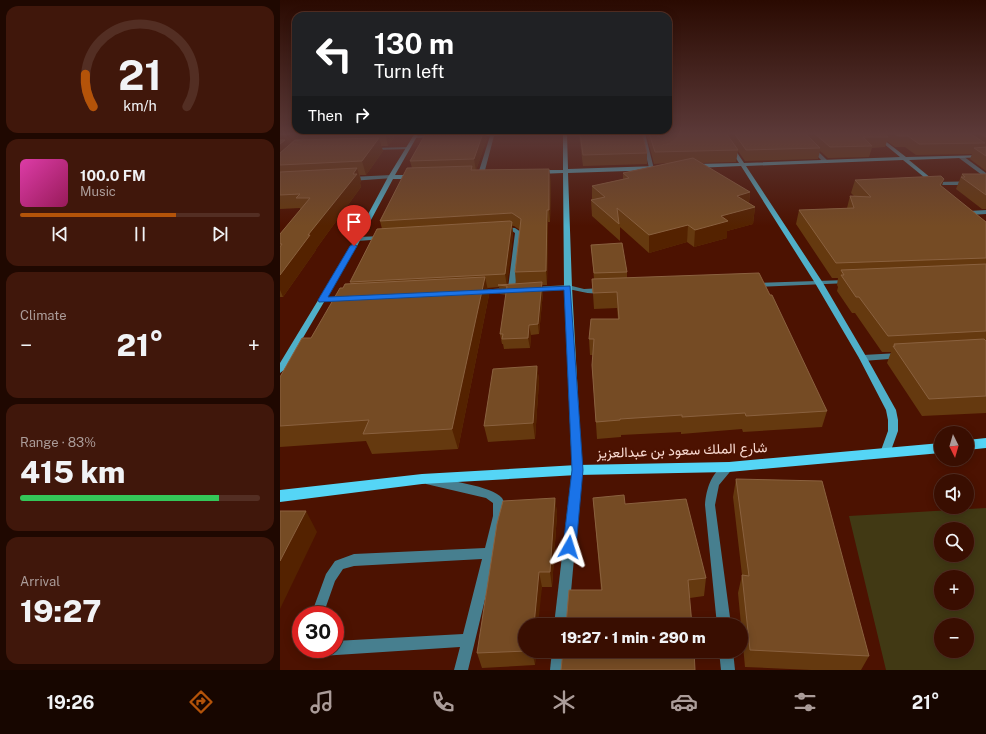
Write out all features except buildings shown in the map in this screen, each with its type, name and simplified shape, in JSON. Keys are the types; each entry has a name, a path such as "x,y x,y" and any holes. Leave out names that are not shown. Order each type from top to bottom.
{"main road":[{"path":"974,444 986,443"},
{"name":"شارع الملك سعود بن عبدالعزيز","path":"280,496 422,479 577,470 729,466 934,449"}],"street":[{"path":"280,370 358,239 398,164"},
{"path":"481,174 484,164"},
{"path":"562,618 577,470 568,287 565,164"},
{"path":"690,166 763,164"},
{"path":"911,164 940,189"},
{"path":"934,184 986,182 984,174 971,164"},
{"path":"742,165 819,283 863,358 891,410 894,420 893,430 885,453"},
{"path":"535,172 660,168"},
{"path":"474,174 489,173"},
{"path":"343,180 421,176"},
{"path":"963,208 975,218"},
{"path":"969,213 986,212"},
{"path":"496,229 513,229 518,232 518,290"},
{"path":"358,239 389,237"},
{"path":"748,286 859,282"},
{"path":"472,292 568,287 584,290 608,290"},
{"path":"322,300 354,298"},
{"path":"863,358 909,355"},
{"path":"723,618 710,505 712,490 716,478 729,466"},
{"path":"422,479 489,494 498,501 499,516 461,670"},
{"path":"280,500 294,495"},
{"path":"321,606 330,578 339,566 354,560 490,553"},
{"path":"344,648 469,640"},
{"path":"557,670 558,658"},
{"path":"727,658 728,670"}],"shaded area":[{"path":"986,508 986,670 886,670 849,516 934,511 934,514 974,514 974,509"}],"route":[{"path":"354,246 322,300 568,287 577,470 569,547"}]}
